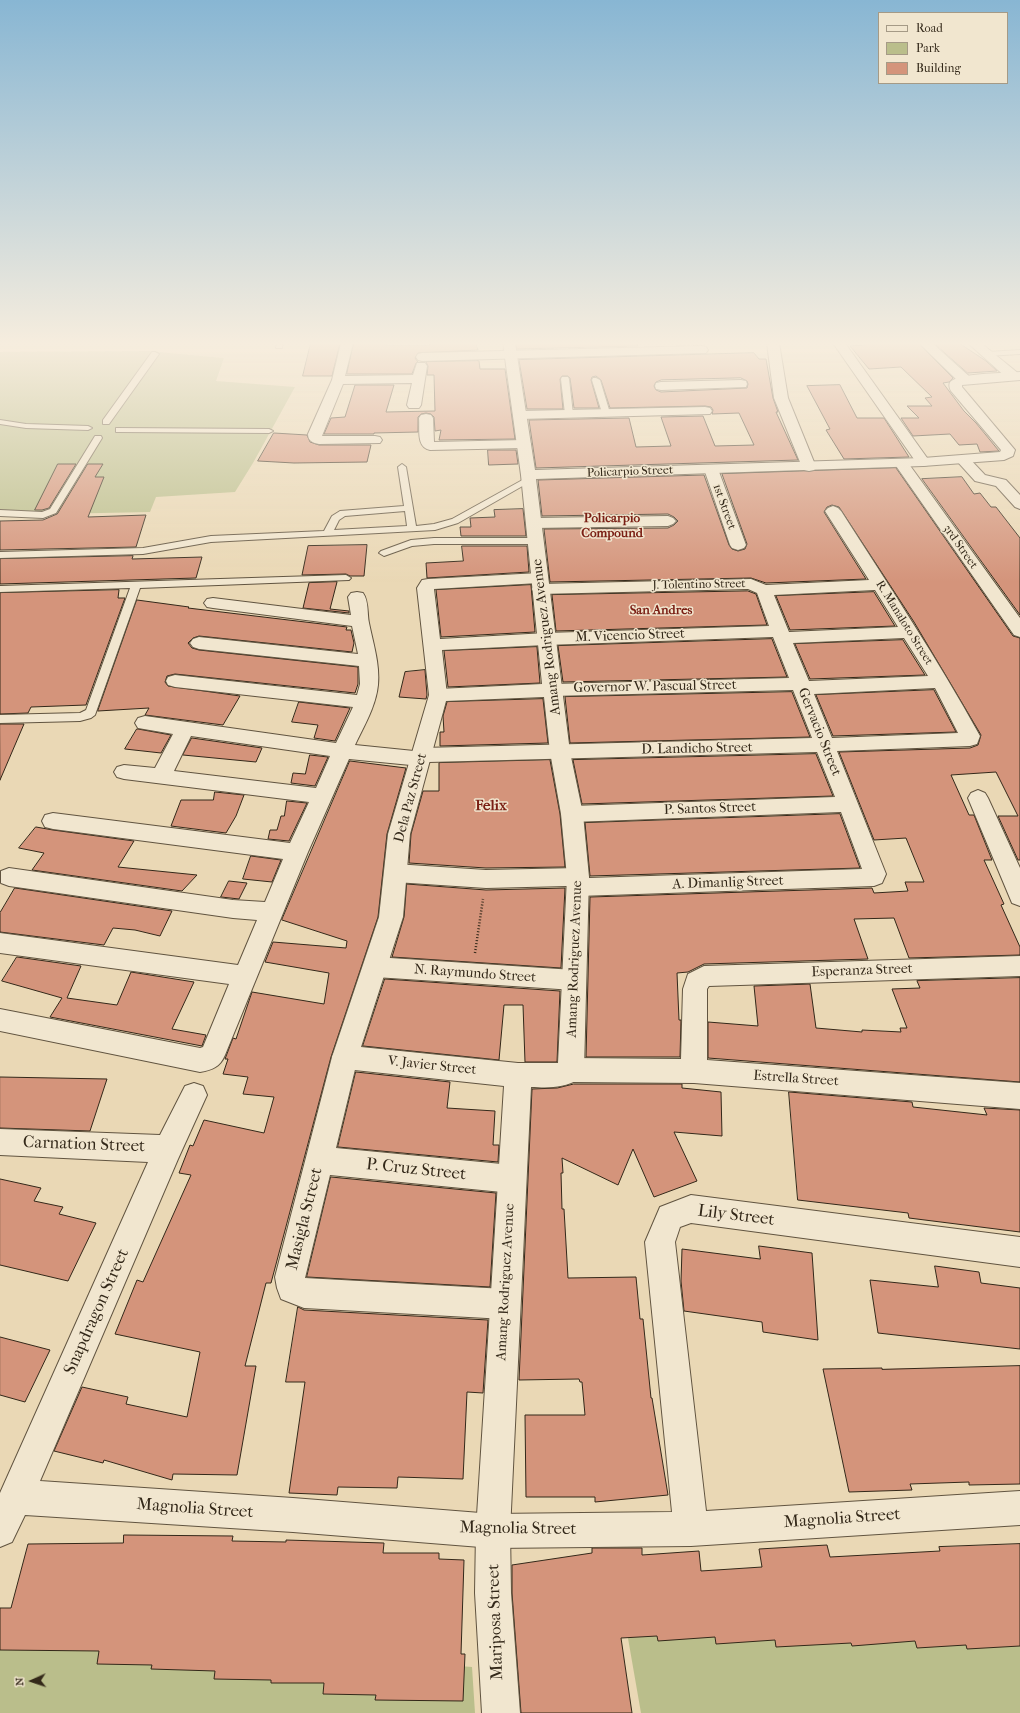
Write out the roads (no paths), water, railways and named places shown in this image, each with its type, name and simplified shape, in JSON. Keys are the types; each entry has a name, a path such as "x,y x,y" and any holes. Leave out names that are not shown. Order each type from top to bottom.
{"street":[{"path":"320,423 315,434 315,438 319,440 375,440"},
{"path":"426,423 427,443 430,446 524,444"},
{"name":"Amang Rodriguez Avenue","path":"521,423 529,478 546,639 560,752 572,814 578,882 571,1070"},
{"path":"791,423 809,467"},
{"path":"895,423 923,462"},
{"name":"Policarpio Street","path":"529,478 711,469 809,467 923,462 1004,456 1009,452 985,423"},
{"path":"963,460 980,478 998,481 1015,492 1020,504"},
{"name":"3rd Street","path":"901,463 1020,631"},
{"name":"1st Street","path":"711,469 738,545"},
{"name":"R. Manaloto Street","path":"833,511 941,682 970,736"},
{"path":"534,523 668,521"},
{"name":"J. Tolentino Street","path":"428,584 752,584 764,590 880,585"},
{"name":"Dela Paz Street","path":"345,1058 391,917 399,834 422,757 438,695 425,588 428,584"},
{"name":"Gervacio Street","path":"764,590 800,686 875,874"},
{"path":"0,1020 200,1060 207,1059 212,1055 297,852 365,702 369,684 368,661 360,622 358,597"},
{"path":"213,603 360,622"},
{"name":"M. Vicencio Street","path":"432,645 546,639 910,632"},
{"path":"199,643 368,661"},
{"path":"175,681 365,702"},
{"name":"Governor W. Pascual Street","path":"438,695 552,690 941,682"},
{"name":"D. Landicho Street","path":"145,723 343,751 422,757 560,752 825,746 967,740 970,739 970,736"},
{"path":"161,777 185,729"},
{"path":"124,772 322,796"},
{"path":"978,798 1015,868 1020,897"},
{"name":"P. Santos Street","path":"572,814 848,804"},
{"path":"53,821 297,852"},
{"name":"A. Dimanlig Street","path":"395,873 486,879 578,882 871,879 875,874"},
{"path":"9,877 233,909 271,912"},
{"path":"0,943 244,976"},
{"name":"Esperanza Street","path":"694,1071 695,988 697,981 704,976 1020,966"},
{"name":"N. Raymundo Street","path":"375,967 574,980"},
{"name":"V. Javier Street","path":"345,1058 518,1075"},
{"name":"Masigla Street","path":"345,1058 290,1277 292,1288 304,1293 505,1304"},
{"path":"518,1075 553,1076 563,1074 571,1070"},
{"name":"Estrella Street","path":"571,1070 694,1071 1020,1096"},
{"name":"Amang Rodriguez Avenue","path":"493,1531 518,1075"},
{"name":"Snapdragon Street","path":"0,1530 16,1498 168,1149 194,1095"},
{"name":"Carnation Street","path":"0,1142 168,1149"},
{"name":"P. Cruz Street","path":"320,1160 512,1180"},
{"name":"Lily Street","path":"691,1529 660,1242 670,1217 691,1210 1020,1252"},
{"name":"Magnolia Street","path":"16,1498 292,1515 493,1531 691,1529 1020,1508"},
{"name":"Mariposa Street","path":"493,1531 494,1593 501,1713"}],"lane":[{"path":"6,423 26,426 88,428 101,423"},
{"path":"110,423 118,425 114,434"},
{"path":"88,428 86,431 87,435 98,438 114,434 269,431"},
{"path":"0,513 43,515 53,511 98,438"},
{"path":"402,467 412,529"},
{"path":"0,555 143,552 211,539 435,527 455,521 529,478"},
{"path":"328,533 335,518 343,513 409,508"},
{"path":"384,553 411,543 434,541 536,541"},
{"path":"0,588 346,578"},
{"path":"0,719 80,717 91,712 136,584"}],"district":[{"name":"Policarpio Compound","path":"612,526"},
{"name":"San Andres","path":"661,611"},
{"name":"Felix","path":"491,806"}]}
